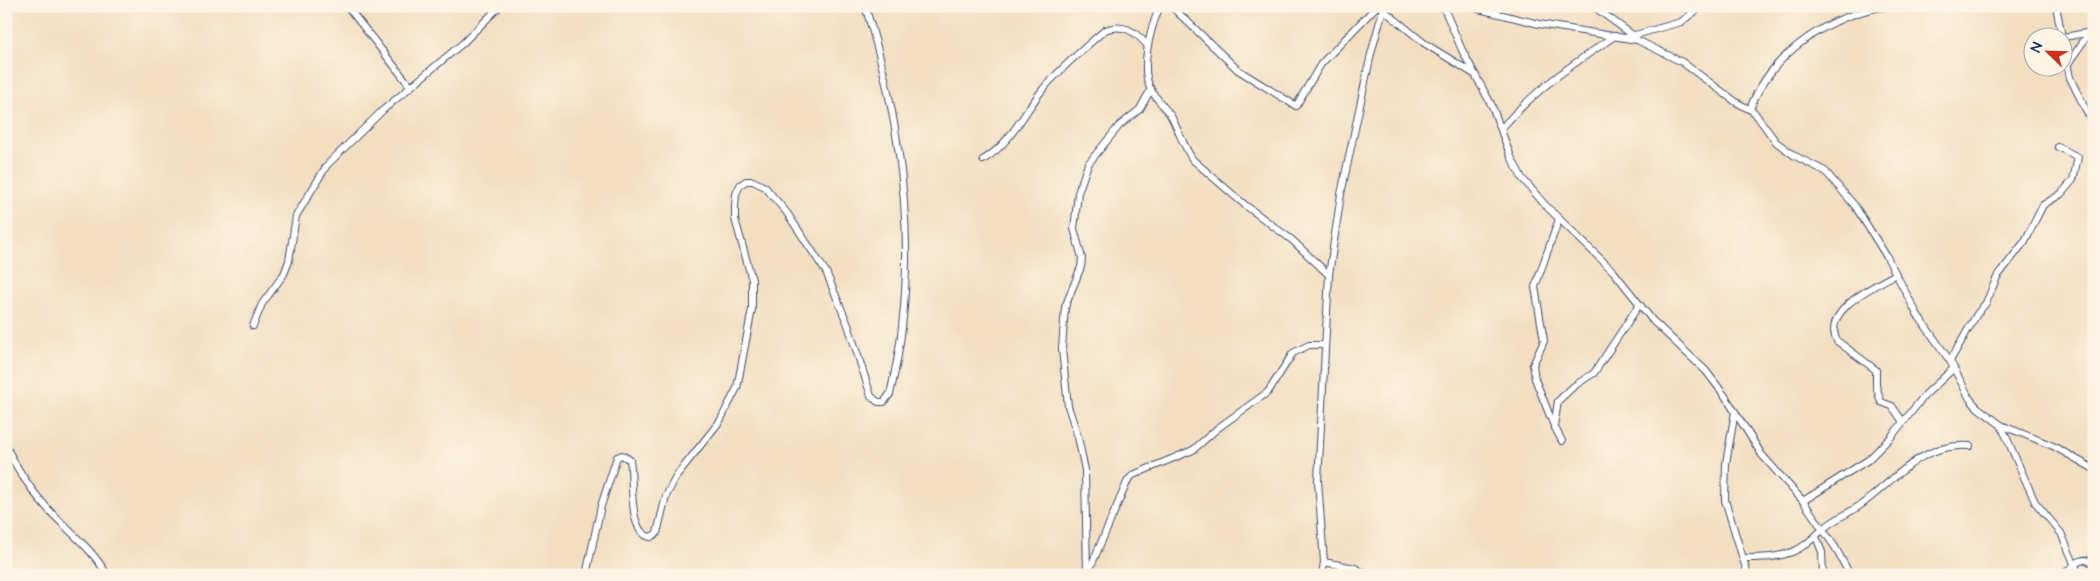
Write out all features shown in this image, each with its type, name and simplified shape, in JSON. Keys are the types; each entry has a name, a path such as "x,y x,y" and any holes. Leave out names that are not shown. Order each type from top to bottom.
{"street":[{"path":"347,6 410,86"},
{"path":"253,326 262,304 284,274 289,261 296,216 318,179 336,155 410,86 463,42 500,6"},
{"path":"586,575 601,506 617,457 622,455 630,460 637,522 641,532 651,537 657,533 666,496 677,476 720,421 730,406 738,388 752,309 752,280 744,245 735,219 735,207 740,185 746,181 753,181 765,187 787,213 826,272 848,325 871,396 878,402 884,402 890,394 907,272 906,217 881,64 864,6"},
{"path":"1087,575 1084,470 1078,437 1068,406 1062,349 1065,307 1082,267 1082,258 1074,229 1078,193 1088,164 1119,126 1140,109 1150,89 1147,45 1153,22 1160,6"},
{"path":"1171,6 1238,70 1296,106 1321,64 1381,7"},
{"path":"1443,6 1501,129 1519,174 1559,219 1602,259 1668,338 1706,371 1762,455 1803,500 1823,529 1850,575"},
{"path":"1467,6 1539,24 1615,36 1630,36 1681,22 1702,6"},
{"path":"1593,6 1630,36 1682,62 1736,102 1750,109 1776,142 1787,151 1825,171 1855,206 1896,274 1917,314 1950,361 1970,399 2001,425 2053,446 2094,469"},
{"path":"1750,109 1756,93 1774,69 1808,36 1854,14 1887,6"},
{"path":"2056,6 2062,28"},
{"path":"1381,7 1424,43 1476,76"},
{"path":"1322,575 1324,562 1318,481 1329,275 1341,194 1381,7"},
{"path":"983,160 1003,145 1043,89 1105,30 1122,27 1131,30 1147,45"},
{"path":"2072,35 2093,30"},
{"path":"2072,58 2093,30"},
{"path":"1501,129 1516,112 1545,86 1615,36"},
{"path":"2070,78 2093,124"},
{"path":"1150,89 1170,116 1186,151 1193,160 1245,205 1292,240 1329,275"},
{"path":"1950,361 1977,314 1986,303 1997,277 2025,241 2043,205 2061,194 2073,180 2078,157 2058,147"},
{"path":"1559,219 1535,287 1544,341 1533,365 1533,371 1554,426 1562,441"},
{"path":"1896,274 1852,300 1836,319 1834,326 1837,341 1876,370 1876,386 1881,402 1892,406 1903,422"},
{"path":"1554,426 1558,401 1574,386 1594,374 1639,305"},
{"path":"1087,575 1128,480 1133,475 1194,450 1218,428 1268,392 1293,353 1309,345 1324,345"},
{"path":"1803,500 1868,460 1925,395 1954,368"},
{"path":"1735,412 1726,463 1724,500 1748,575"},
{"path":"2001,425 2035,502 2061,533 2076,564 2079,575"},
{"path":"6,446 19,470 46,507 94,557 107,575"},
{"path":"1744,558 1774,558 1799,548 1816,537 1823,529 1862,504 1905,466 1922,456 1956,446 1970,446"},
{"path":"1816,537 1824,565 1823,575"},
{"path":"2063,575 2083,559 2094,565"},
{"path":"1324,562 1355,568 1368,575"}]}
